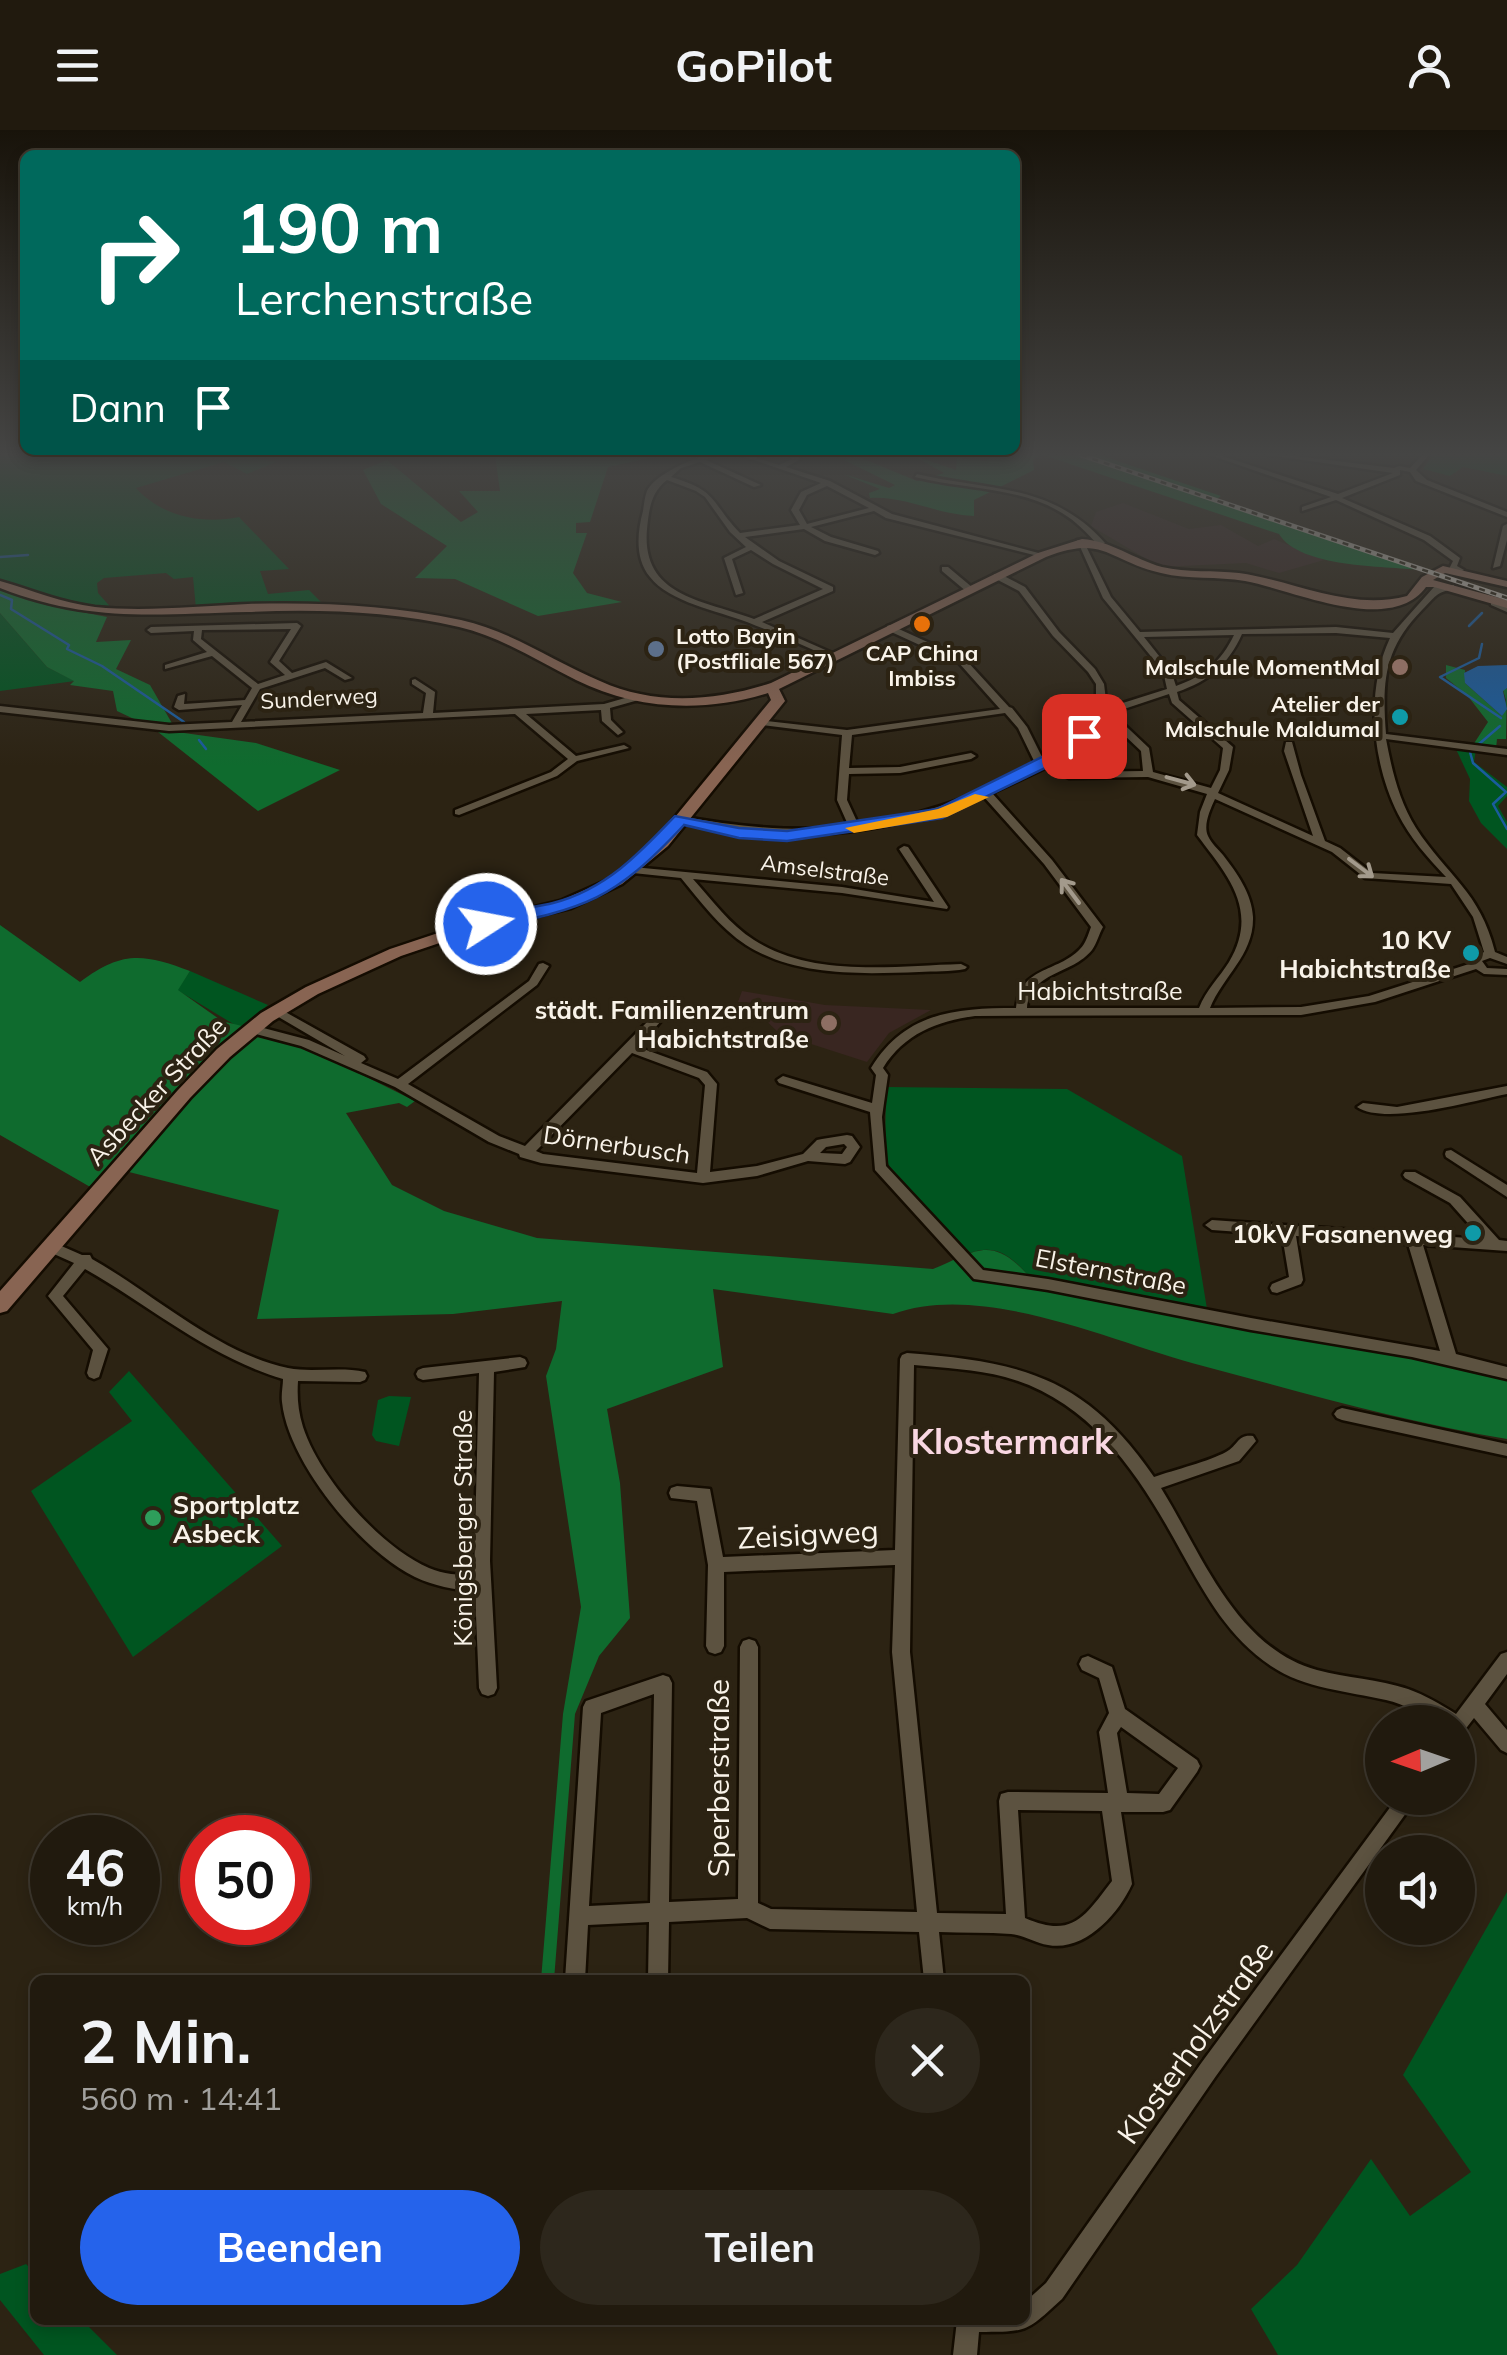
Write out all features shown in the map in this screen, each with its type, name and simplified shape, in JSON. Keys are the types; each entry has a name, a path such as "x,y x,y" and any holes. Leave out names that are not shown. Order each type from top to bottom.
{"main road":[{"path":"0,584 53,605 88,613 280,608 448,620 503,635 595,685 639,698 769,696 835,656 1032,559"},
{"path":"1136,559 1160,570 1252,578 1368,604 1406,602 1456,568 1507,584"},
{"path":"1436,583 1503,606"},
{"name":"Asbecker Straße","path":"0,1305 200,1078 252,1029 321,987 454,932 590,896 632,870 680,820 762,722 769,696"}],"street":[{"path":"646,559 646,566 658,584 678,598 754,622 835,656"},
{"path":"728,559 740,593"},
{"path":"754,622 830,589 773,559"},
{"path":"1088,559 1106,598 1158,657 1182,710 1228,747 1230,763 1200,821 1202,835 1246,896 1250,915 1240,952 1210,987 1203,1012"},
{"path":"1455,559 1456,568"},
{"path":"1496,566 1498,559"},
{"path":"944,568 970,590"},
{"path":"998,576 1022,589 1056,634 1092,671 1106,711 1146,750 1148,774"},
{"path":"1436,583 1394,636 1380,698 1382,736 1396,804 1410,829 1482,916 1490,954"},
{"path":"206,616 198,640 257,686"},
{"path":"151,630 297,626 274,662 291,676"},
{"path":"890,628 962,662 1009,710 1042,764 1069,775 1148,774 1212,792 1320,842 1376,879 1454,881"},
{"path":"1138,636 1336,630 1394,636"},
{"path":"680,820 739,833 787,836 942,813 1074,748 1106,711 1174,691 1228,661 1240,632"},
{"path":"168,667 214,653"},
{"path":"236,722 257,686 326,665 348,678"},
{"path":"414,682 431,692 428,713"},
{"path":"182,696 179,707 195,711 212,698 249,702"},
{"name":"Sunderweg","path":"0,708 170,728 604,706 639,698"},
{"path":"603,736 622,731 607,721 604,706"},
{"path":"516,710 574,759"},
{"path":"762,722 847,732 1009,710"},
{"path":"847,732 842,800 855,828"},
{"path":"1382,736 1507,752"},
{"path":"1289,744 1287,752 1320,842"},
{"path":"459,812 554,774 574,759 624,748"},
{"path":"846,771 900,770 971,756"},
{"path":"987,794 1048,862 1096,927 1086,950 1028,985 1021,1000 1021,1012"},
{"name":"Amselstraße","path":"632,870 828,888 943,907 904,849"},
{"path":"686,877 734,931 755,946 788,959 865,968 961,967"},
{"path":"1507,962 1490,954 1476,957 1477,965 1502,973 1507,984"},
{"name":"Habichtstraße","path":"876,1109 882,1076 877,1068 886,1051 904,1034 929,1022 966,1013 1301,1011 1348,1004 1477,965"},
{"path":"398,1084 533,983 543,966"},
{"path":"276,1012 398,1084"},
{"name":"Dörnerbusch","path":"525,1154 656,1021"},
{"path":"252,1029 305,1042 398,1084"},
{"name":"Dörnerbusch","path":"630,1048 702,1074 711,1084 703,1178"},
{"path":"783,1080 876,1109"},
{"name":"Dörnerbusch","path":"398,1084 525,1154 703,1178 744,1174 808,1157"},
{"path":"1364,1107 1396,1110 1507,1090"},
{"name":"Elsternstraße","path":"876,1109 880,1167 979,1275 1049,1282 1247,1324 1442,1356 1507,1373"},
{"path":"1451,1154 1507,1192"},
{"path":"1410,1175 1455,1200 1501,1246"},
{"path":"1212,1225 1501,1246"},
{"path":"1277,1288 1296,1280 1288,1228"},
{"path":"1414,1239 1442,1356"},
{"path":"50,1246 85,1259 244,1362 292,1375 360,1376"},
{"path":"85,1259 55,1296 101,1349 94,1373"},
{"path":"933,1975 901,1652 907,1359 990,1366 1058,1392 1113,1431 1152,1484 1217,1601 1265,1652 1334,1685 1410,1698 1422,1705"},
{"path":"423,1374 520,1363"},
{"name":"Königsberger Straße","path":"487,1368 482,1584 488,1688"},
{"path":"292,1375 289,1404 305,1452 352,1517 412,1568 445,1582 482,1584"},
{"path":"1342,1414 1507,1450"},
{"path":"1152,1484 1233,1456 1248,1441"},
{"name":"Zeisigweg","path":"677,1493 704,1494 716,1565 715,1646"},
{"name":"Zeisigweg","path":"716,1565 902,1557"},
{"name":"Sperberstraße","path":"748,1908 749,1647"},
{"path":"1474,1705 1507,1660"},
{"path":"1016,1924 1008,1801 1163,1803 1190,1766 1118,1714 1106,1673 1088,1664"},
{"name":"Sperberstraße","path":"575,1975 592,1707 663,1683 658,1975"},
{"path":"1475,1706 1507,1744"},
{"path":"1114,1804 1108,1732 1118,1714"},
{"name":"Sperberstraße","path":"579,1916 748,1908 770,1919 1016,1924 1039,1936 1072,1937 1086,1929 1122,1884 1114,1804"},
{"name":"Klosterholzstraße","path":"1030,2311 1054,2291 1209,2068 1395,1815"},
{"name":"Klosterholzstraße","path":"964,2355 969,2325"}],"shaded area":[{"path":"1146,559 1324,560 1279,573 1246,563 1160,567"},
{"path":"742,991 825,1005 931,1010 889,1033 867,1062 780,1034 757,1012 738,1002"}],"green space":[{"path":"0,559 279,559 289,569 260,571 268,594 309,590 323,604 196,609 193,577 174,579 166,573 104,578 97,583 98,593 115,612 30,594 0,581"},
{"path":"434,559 578,559 573,573 587,593 622,602 538,616 455,579 415,578"},
{"path":"1323,559 1388,559 1421,570 1365,566"},
{"path":"0,586 46,605 107,617 96,642 131,640 116,669 150,685 177,732 256,743 340,770 258,811 153,728 117,711 113,691 70,685 74,681 47,667 0,613"},
{"path":"0,613 47,667 75,681 0,691"},
{"path":"1446,665 1465,670 1465,683 1502,716 1506,700 1503,690 1507,688 1506,739 1497,739 1496,749 1473,745 1488,722 1467,695 1446,678"},
{"path":"1455,747 1476,749 1474,762 1507,787 1507,796 1498,806 1507,822 1507,849 1481,823 1469,801 1470,779"},
{"path":"0,925 80,982 108,965 133,958 190,971 178,990 222,1021 286,1037 415,1101 407,1107 399,1103 346,1113 392,1185 444,1211 537,1238 933,1269 972,1252 993,1251 1003,1254 1027,1274 1207,1309 1507,1380 1507,1439 1316,1396 1008,1310 929,1306 893,1314 713,1289 723,1367 607,1409 620,1483 630,1618 599,1656 575,1714 554,1975 541,1975 563,1714 581,1607 546,1376 556,1349 562,1301 453,1314 257,1319 279,1210 129,1172 92,1188 0,1135"},
{"path":"190,971 268,1005 240,1028 177,990"},
{"path":"886,1087 1067,1089 1182,1156 1207,1309 1027,1274 1007,1256 993,1250 967,1254 896,1180 885,1157"},
{"name":"Sportplatz Asbeck","path":"129,1371 282,1546 133,1657 31,1491 132,1421 109,1392"},
{"path":"411,1397 399,1446 376,1441 372,1435 378,1400"},
{"path":"1507,1892 1507,2355 1278,2355 1251,2309 1297,2265 1371,2159 1410,2216 1471,2172 1403,2075"},
{"path":"26,2264 30,2268 30,2325 87,2325 117,2355 44,2355 0,2300 0,2274"}],"water":[{"path":"1507,665 1507,688 1503,691 1507,709 1502,716 1465,683 1464,673 1478,666"}],"waterway":[{"path":"0,595 12,600 11,609 69,645 67,649 102,666 184,722"},
{"path":"1469,626 1482,613"},
{"path":"1482,644 1479,658 1440,677 1501,718"},
{"path":"1479,744 1500,726"},
{"path":"199,740 206,749"},
{"path":"1470,752 1473,763 1506,792 1493,804 1507,829"}],"railway":[{"path":"1390,559 1507,598"}],"slow traffic":[{"path":"854,828 942,813 980,797"}],"place":[{"name":"CAP China Imbiss","path":"922,624"},
{"name":"Lotto Bayin (Postfliale 567)","path":"656,649"},
{"name":"Malschule MomentMal","path":"1400,667"},
{"name":"Atelier der Malschule Maldumal","path":"1400,717"},
{"name":"10 KV Habichtstraße","path":"1471,953"},
{"name":"städt. Familienzentrum Habichtstraße","path":"829,1023"},
{"name":"10kV Fasanenweg","path":"1473,1233"},
{"name":"Sportplatz Asbeck","path":"153,1518"}],"district":[{"name":"Klostermark","path":"1012,1441"}],"route":[{"path":"486,924 563,906 604,890 632,870 680,820 739,833 787,836 942,813 1074,748 1084,736"}]}
